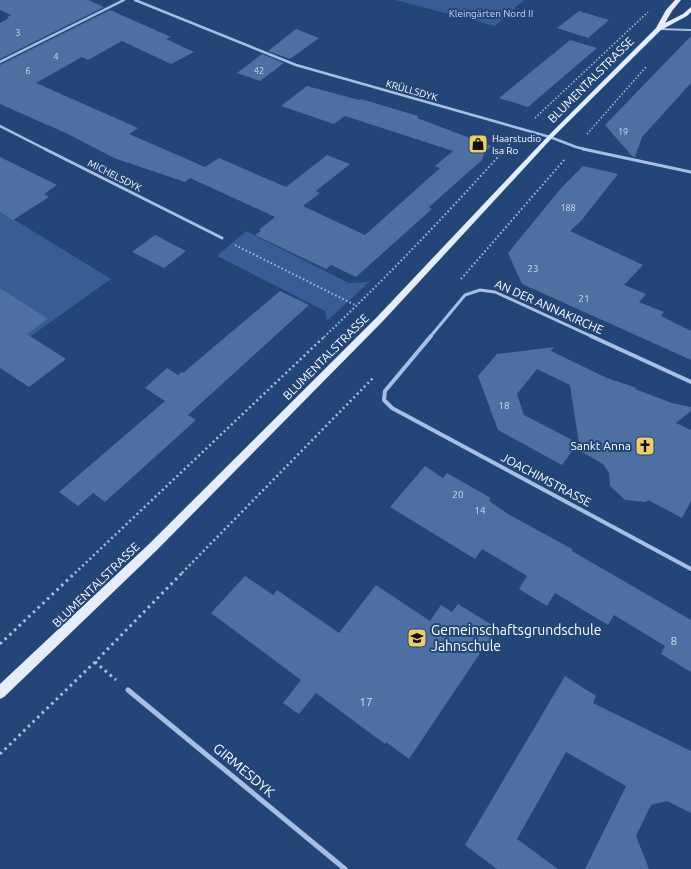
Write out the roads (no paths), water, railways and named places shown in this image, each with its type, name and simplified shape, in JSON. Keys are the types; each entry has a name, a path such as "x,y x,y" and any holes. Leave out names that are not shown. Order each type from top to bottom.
{"main road":[{"name":"BLUMENTALSTRASSE","path":"659,29 669,10 678,0"},
{"name":"BLUMENTALSTRASSE","path":"0,693 153,547 380,319 550,137 659,29 685,15 691,9"}],"street":[{"path":"0,62 124,0"},
{"name":"KRÜLLSDYK","path":"135,0 296,65 550,137 576,147 691,172"},
{"name":"MICHELSDYK","path":"0,126 222,238"},
{"name":"AN DER ANNAKIRCHE","path":"392,408 384,400 385,391 465,295 472,290 484,289 496,292 691,382"},
{"name":"JOACHIMSTRASSE","path":"392,408 691,569"},
{"name":"GIRMESDYK","path":"128,690 345,869"}],"lane":[{"path":"659,29 691,30"}],"place":[{"name":"Haarstudio Isa Ro","path":"478,144"},
{"name":"Sankt Anna","path":"645,446"},
{"name":"Gemeinschaftsgrundschule Jahnschule","path":"417,638"}],"park label":[{"name":"Kleingärten Nord II","path":"491,13"}]}
